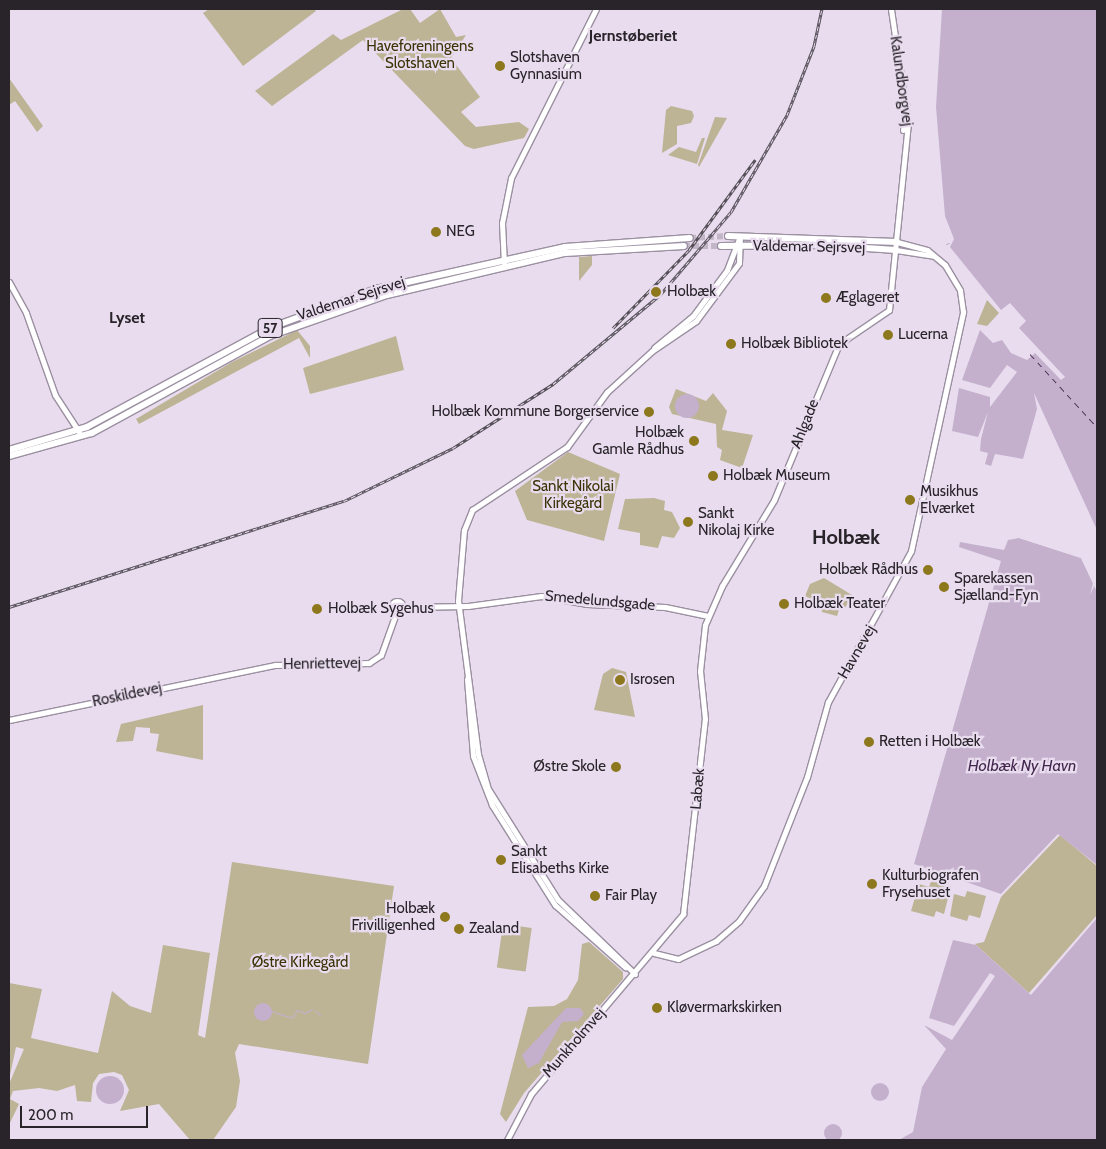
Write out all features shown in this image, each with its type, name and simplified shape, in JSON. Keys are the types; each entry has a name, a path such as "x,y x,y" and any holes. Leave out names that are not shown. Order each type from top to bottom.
{"main road":[{"name":"Valdemar Sejrsvej","path":"728,236 897,242"},
{"name":"Valdemar Sejrsvej","path":"9,450 78,431 308,311 384,286 503,258 572,246 690,238"},
{"name":"Valdemar Sejrsvej","path":"9,456 83,436 127,417 275,334 387,295 565,253 684,246"},
{"name":"Valdemar Sejrsvej","path":"722,246 896,250"}],"street":[{"path":"504,266 502,217 511,178 596,9"},
{"name":"Kalundborgvej","path":"891,9 906,104 908,132 897,242"},
{"path":"903,130 906,104"},
{"path":"635,974 557,902 483,785 470,737 467,679 458,606 466,522 478,505 573,442 596,403 652,350 693,316 727,270 734,245 740,236"},
{"path":"652,350 700,316 738,265 742,245 740,236"},
{"name":"Ahlgade","path":"708,616 774,500 839,344 850,332 887,313 897,242"},
{"name":"Havnevej","path":"654,953 678,959 716,941 739,921 764,886 807,777 828,702 906,563 963,312 956,281 935,257 897,242"},
{"path":"896,250 935,257"},
{"path":"9,282 26,314 55,395 83,436"},
{"name":"Smedelundsgade","path":"403,607 458,606 541,596 587,604 665,607 708,616"},
{"path":"392,602 400,602 403,607 396,613 392,602"},
{"name":"Henriettevej","path":"246,670 291,662 370,663 381,655 396,613"},
{"name":"Labæk","path":"654,953 678,923 687,900 705,719 700,671 708,616"},
{"name":"Roskildevej","path":"9,720 246,670"},
{"name":"Munkholmvej","path":"506,1140 531,1094 654,953"}],"green space":[{"path":"209,9 314,9 316,11 243,66 203,13"},
{"name":"Haveforeningens Slotshaven","path":"403,9 410,9 420,23 440,9 456,37 466,35 451,58 480,97 461,112 476,127 519,122 529,129 524,138 474,149 465,146 363,40 272,106 255,91 333,34 341,40"},
{"path":"9,78 43,126 37,132 15,101 9,105"},
{"path":"671,106 692,111 694,116 691,123 677,126 677,144 662,153 666,110"},
{"path":"715,117 727,118 699,167 698,165"},
{"path":"702,138 705,138 697,164 668,155 679,147 696,152"},
{"path":"592,256 592,265 579,281 579,257"},
{"path":"987,300 999,313 987,326 977,324"},
{"path":"297,330 310,346 310,358 299,338 139,424 136,419 232,362"},
{"path":"396,336 404,370 310,394 303,368"},
{"path":"676,389 706,401 713,393 727,411 722,430 753,435 742,468 720,460 722,450 717,447 716,424 672,414 669,407"},
{"name":"Sankt Nikolai Kirkegård","path":"568,452 620,474 604,541 527,520 515,491"},
{"path":"654,498 665,501 664,510 672,512 680,528 674,538 662,536 658,548 640,545 640,533 618,529 625,499"},
{"path":"824,578 852,595 845,608 840,606 837,616 822,612 821,604 805,596 810,584"},
{"path":"612,668 626,672 635,717 594,710 603,674"},
{"path":"203,705 203,760 156,751 159,734 150,733 150,728 136,727 133,741 116,742 121,724"},
{"path":"1060,835 1097,866 1097,915 1029,993 975,944 984,942 1001,897"},
{"name":"Østre Kirkegård","path":"232,862 394,886 368,1064 239,1044 235,1053 240,1081 236,1107 213,1140 190,1140 159,1104 120,1111 129,1090 122,1075 114,1072 99,1074 93,1083 91,1102 77,1101 75,1085 57,1091 39,1088 13,1091 10,1099 19,1104 9,1125 9,1084 24,1049 16,1047 9,1080 9,983 42,989 31,1038 98,1053 112,991 130,1006 151,1013 163,945 210,953 198,1035 205,1038"},
{"path":"931,881 951,886 944,914 936,911 934,917 911,911 919,884 929,887"},
{"path":"967,891 986,896 980,918 969,915 967,921 950,916 954,894 965,897"},
{"path":"503,924 532,928 526,972 497,968"},
{"path":"589,942 623,972 623,979 524,1093 506,1122 500,1114 528,1007 554,1006 567,999 578,980 582,944"}],"water":[{"path":"942,9 1097,9 1097,530 1034,393 1037,409 1023,459 995,454 991,466 985,464 988,453 980,451 988,412 978,437 952,431 959,388 990,397 990,407 1017,372 1007,365 990,388 962,380 980,330 993,343 1002,340 1011,353 1027,360 1035,353 1061,380 1065,377 1019,328 1026,321 1010,303 1001,310 950,247 954,239 945,216 936,107"},
{"path":"687,394 696,397 699,406 696,415 687,418 678,415 675,406 678,397"},
{"name":"Holbæk Ny Havn","path":"1019,538 1081,558 1097,592 1097,865 1058,834 1001,894 914,864 1001,561 959,547 960,542 1004,550 1008,540"},
{"path":"1097,918 1097,1140 899,1140 913,1132 922,1087 946,1049 924,1025 952,1040 995,976 990,973 954,1026 929,1018 953,940 976,945 1031,995"},
{"path":"259,1003 267,1003 272,1008 270,1019 259,1021 254,1016 254,1008"},
{"path":"566,1008 580,1008 584,1014 578,1021 562,1022 539,1063 528,1068 522,1055"},
{"path":"110,1076 120,1080 124,1090 120,1100 110,1104 100,1100 96,1090 100,1080"},
{"path":"880,1083 886,1086 889,1092 886,1098 880,1101 874,1098 871,1092 874,1086"},
{"path":"833,1124 839,1127 842,1133 839,1139 833,1142 827,1139 824,1133 827,1127"}],"pier":[{"path":"1022,537 1081,554 1096,582 1090,595 1093,583 1081,558 1019,538"}],"waterway":[{"path":"271,1011 292,1018 297,1010 305,1013 312,1009"},
{"path":"315,1010 320,1015"}],"ferry route":[{"path":"1030,354 1097,427"}],"tunnel":[{"path":"690,238 728,236"},
{"path":"684,246 721,246"}],"railway":[{"path":"9,607 344,501 453,448 553,384 660,295 731,212 787,115 814,46 822,9"},
{"path":"613,328 689,250 755,160"}],"place":[{"name":"Slotshaven Gynnasium","path":"500,66"},
{"name":"NEG","path":"436,232"},
{"name":"Holbæk","path":"656,292"},
{"name":"Æglageret","path":"826,298"},
{"name":"Lucerna","path":"888,335"},
{"name":"Holbæk Bibliotek","path":"731,344"},
{"name":"Holbæk Kommune Borgerservice","path":"649,412"},
{"name":"Holbæk Gamle Rådhus","path":"694,441"},
{"name":"Holbæk Museum","path":"713,476"},
{"name":"Musikhus Elværket","path":"910,500"},
{"name":"Sankt Nikolaj Kirke","path":"688,522"},
{"name":"Holbæk Rådhus","path":"928,570"},
{"name":"Sparekassen Sjælland-Fyn","path":"944,587"},
{"name":"Holbæk Teater","path":"784,604"},
{"name":"Holbæk Sygehus","path":"317,609"},
{"name":"Isrosen","path":"620,680"},
{"name":"Retten i Holbæk","path":"869,742"},
{"name":"Østre Skole","path":"616,767"},
{"name":"Sankt Elisabeths Kirke","path":"501,860"},
{"name":"Kulturbiografen Frysehuset","path":"872,884"},
{"name":"Fair Play","path":"595,896"},
{"name":"Holbæk Frivilligenhed","path":"445,917"},
{"name":"Zealand","path":"459,929"},
{"name":"Kløvermarkskirken","path":"657,1008"}],"district":[{"name":"Jernstøberiet","path":"633,36"},
{"name":"Lyset","path":"127,318"},
{"name":"Holbæk","path":"846,537"}]}
